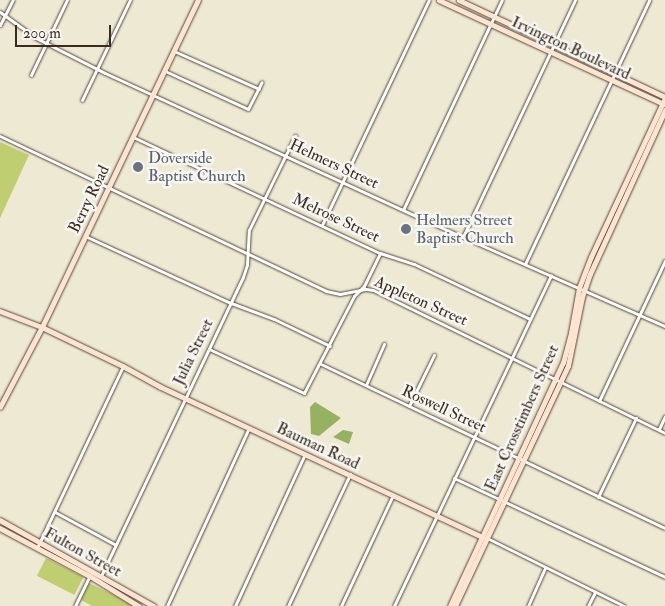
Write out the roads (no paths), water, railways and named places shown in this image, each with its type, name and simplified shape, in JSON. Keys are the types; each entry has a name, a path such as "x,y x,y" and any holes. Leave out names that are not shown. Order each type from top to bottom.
{"main road":[{"name":"Berry Road","path":"0,407 42,327 198,0"},
{"name":"Irvington Boulevard","path":"439,0 664,104"},
{"name":"Irvington Boulevard","path":"459,0 665,98"},
{"name":"East Crosstimbers Street","path":"455,606 484,537 558,381 570,361 579,288 622,197 665,98"},
{"name":"East Crosstimbers Street","path":"648,139 665,110"},
{"name":"East Crosstimbers Street","path":"574,334 584,291 603,236"},
{"name":"Bauman Road","path":"0,311 42,327 184,398 484,537"},
{"name":"Fulton Street","path":"0,520 40,542 139,606"},
{"name":"Fulton Street","path":"0,528 90,574 102,576 145,603 154,606"},
{"name":"East Crosstimbers Street","path":"450,606 466,578"},
{"path":"139,606 145,603"}],"street":[{"path":"0,25 13,0"},
{"path":"31,76 67,0"},
{"path":"82,100 130,0"},
{"path":"322,225 428,0"},
{"path":"403,210 502,0"},
{"path":"463,237 575,0"},
{"path":"525,264 649,0"},
{"name":"Helmers Street","path":"0,12 6,14 10,20 46,43 153,95 403,210 665,326"},
{"path":"174,51 259,89"},
{"path":"165,71 247,109 250,108 262,82"},
{"name":"Appleton Street","path":"0,136 326,291 354,294 365,287 665,433"},
{"name":"Melrose Street","path":"133,136 380,252 414,264 530,319"},
{"name":"Julia Street","path":"102,576 184,398 231,303 247,265 246,253 250,230 295,136"},
{"path":"85,236 231,303 274,319 330,346"},
{"path":"365,287 380,252"},
{"path":"247,265 257,258"},
{"path":"599,400 665,261"},
{"path":"394,606 551,275"},
{"path":"208,349 304,393 308,390 354,294"},
{"path":"366,385 384,344"},
{"path":"409,406 434,355"},
{"name":"Roswell Street","path":"321,364 665,528"},
{"path":"37,548 123,366"},
{"path":"658,429 665,416"},
{"path":"598,497 636,418"},
{"path":"167,606 249,428"},
{"path":"235,606 305,454"},
{"path":"288,606 350,474"},
{"path":"454,478 665,577"},
{"path":"341,606 393,495"},
{"path":"55,512 116,545"},
{"name":"Bauman Road","path":"484,537 624,606"},
{"path":"528,606 545,568"},
{"path":"75,606 90,574"},
{"path":"588,606 595,592"}],"place":[{"name":"Doverside Baptist Church","path":"138,167"},
{"name":"Helmers Street Baptist Church","path":"406,229"}]}
